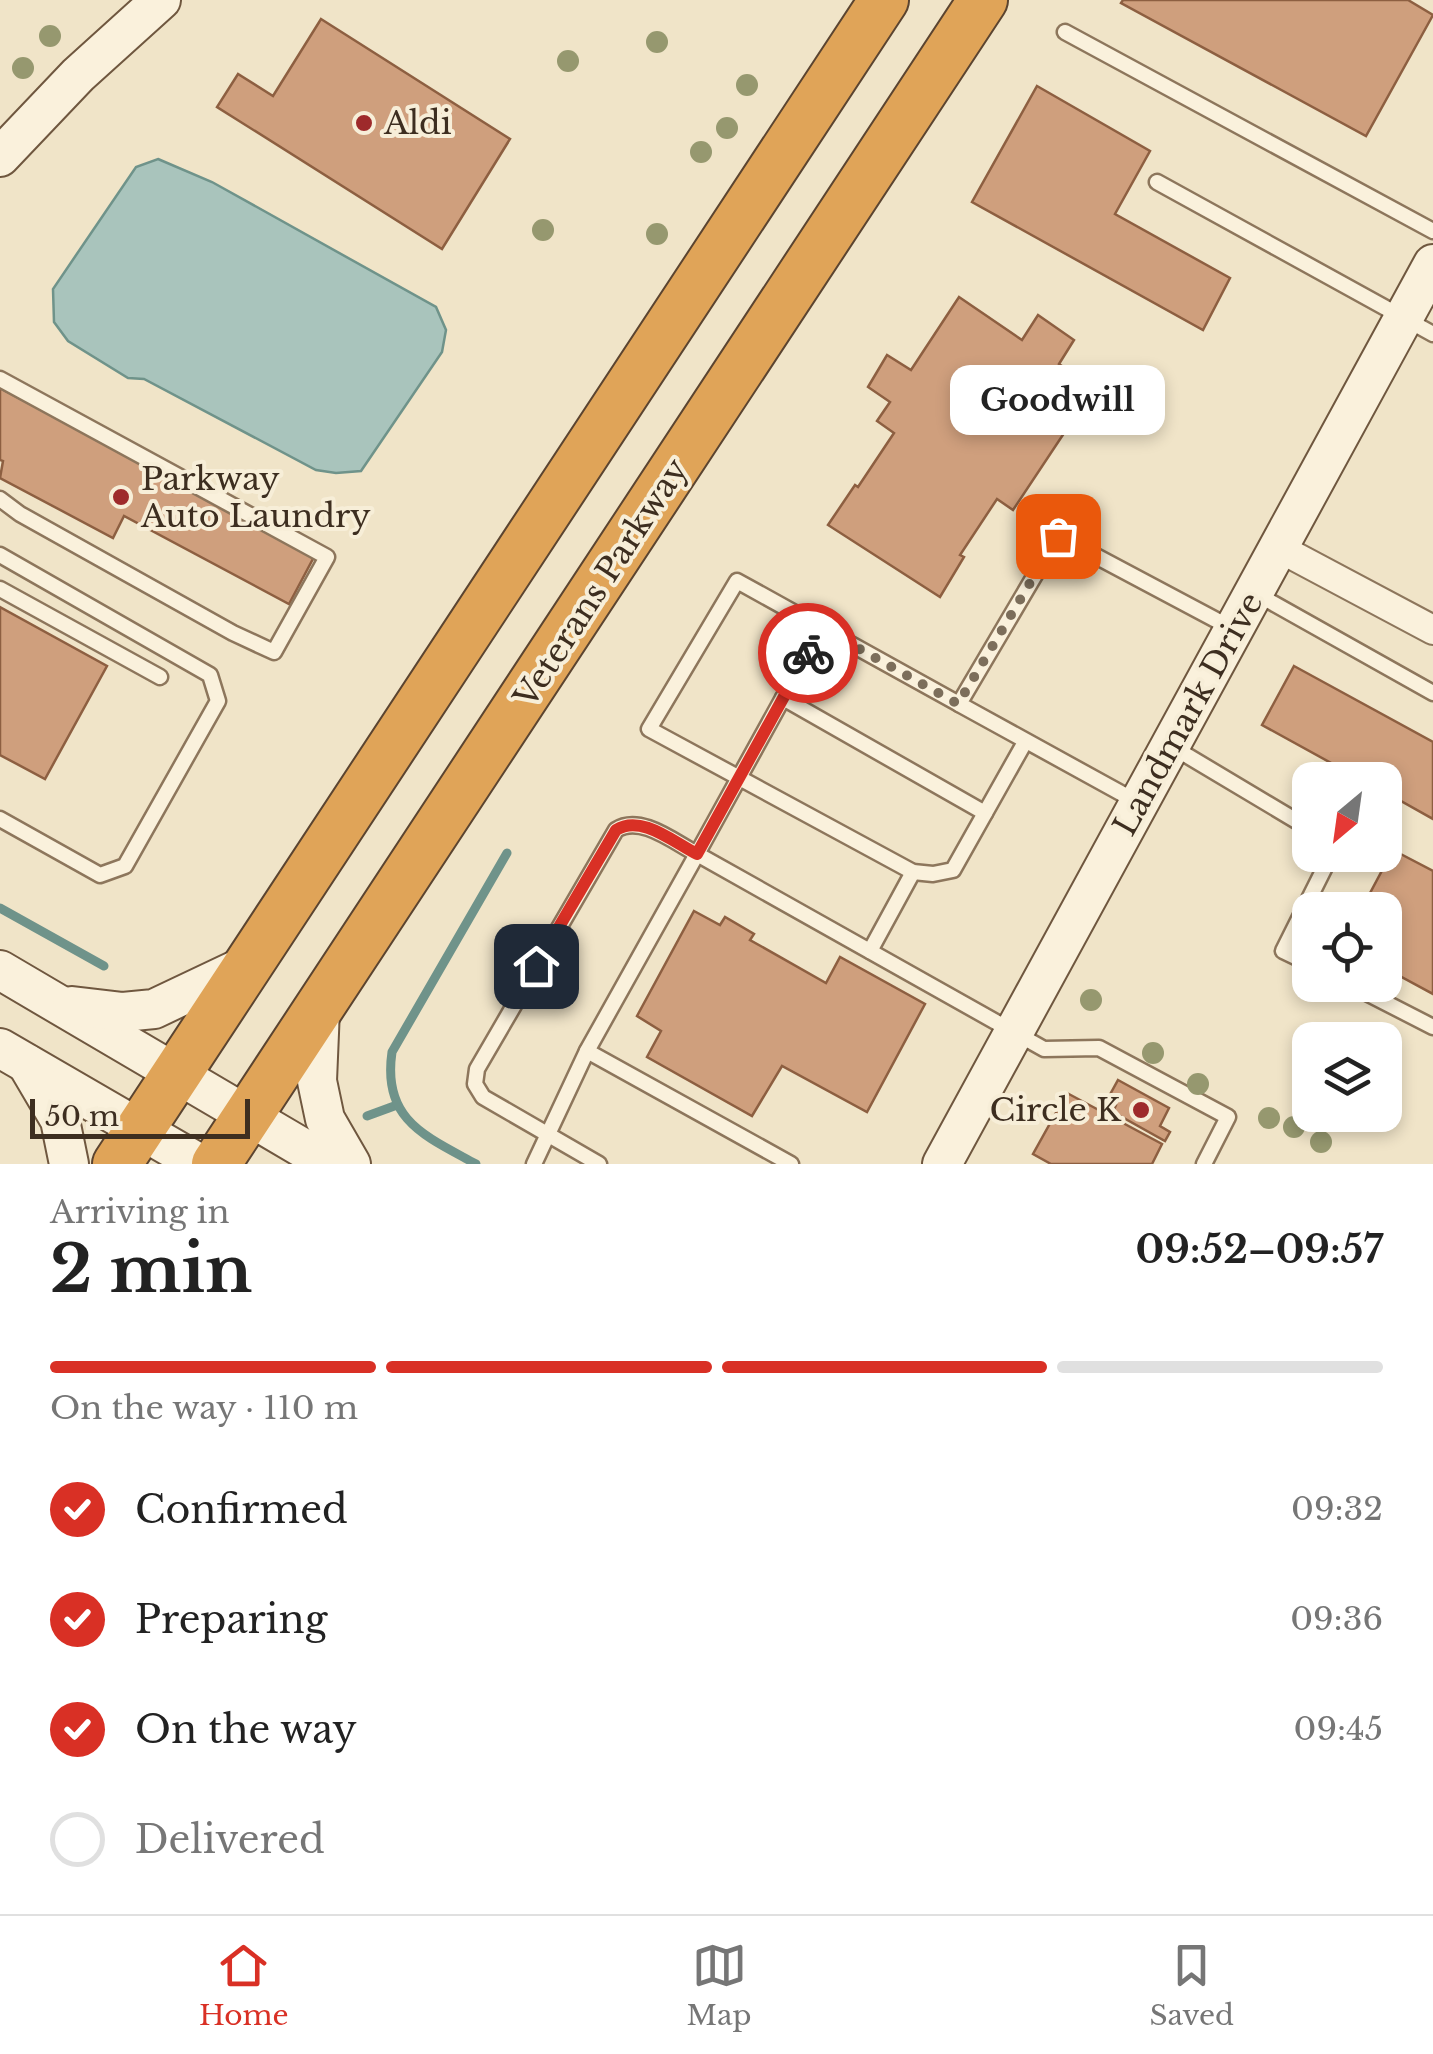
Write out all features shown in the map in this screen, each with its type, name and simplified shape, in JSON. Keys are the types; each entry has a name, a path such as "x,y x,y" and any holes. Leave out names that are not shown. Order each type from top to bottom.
{"highway":[{"path":"129,1146 884,0"},
{"name":"Veterans Parkway","path":"216,1164 983,0"}],"street":[{"path":"0,158 78,75 161,0"},
{"name":"Landmark Drive","path":"950,1161 1014,1032 1279,548 1419,325 1433,264"},
{"path":"1279,548 1433,630"},
{"path":"61,1005 124,1012 154,1009 249,964"},
{"path":"0,970 330,1164"},
{"path":"320,1009 317,1081 325,1118 351,1164"},
{"path":"13,1054 129,1146 200,1164"},
{"path":"13,1054 60,1120 68,1164"}],"lane":[{"path":"1065,32 1433,231"},
{"path":"1157,182 1419,325"},
{"path":"0,380 328,556 274,652 216,624 0,499"},
{"path":"958,704 1058,536 1234,630"},
{"path":"0,555 210,675 218,701 125,866 100,875 0,818"},
{"path":"1026,742 952,870 934,874 913,872 650,729 737,581 1140,803"},
{"path":"0,589 160,677"},
{"path":"1254,593 1433,693"},
{"path":"534,1164 587,1051 822,628"},
{"path":"783,698 985,813"},
{"path":"1170,746 1292,818"},
{"path":"599,1164 484,1097 475,1084 477,1069 616,830 626,823 639,824 697,854 1044,1049 1099,1048 1228,1116 1204,1164"},
{"path":"870,951 913,872"},
{"path":"1292,932 1283,950 1292,955"},
{"path":"1384,1002 1433,1027"},
{"path":"587,1051 791,1164"}],"water":[{"path":"158,159 212,182 436,307 446,330 442,352 361,471 316,470 144,379 128,378 68,341 54,322 53,289 136,167"}],"building":[{"path":"1408,0 1433,15 1366,136 1121,3"},
{"name":"Aldi","path":"321,19 510,139 442,249 217,107 238,74 273,96"},
{"path":"1037,86 1150,151 1115,214 1230,278 1203,330 972,202"},
{"path":"959,297 1022,340 1038,315 1074,340 1059,364 1094,388 1013,510 997,499 960,555 964,557 940,597 828,525 894,433 877,421 890,402 868,387 887,355 911,370"},
{"name":"Parkway Auto Laundry","path":"0,388 315,555 289,604 124,516 113,538 0,478"},
{"path":"0,607 107,666 45,779 0,755"},
{"path":"1294,666 1433,742 1433,819 1402,802 1402,762 1329,762 1262,725"},
{"path":"1402,855 1433,871 1433,994 1402,977 1402,892 1371,892 1381,872 1402,872"},
{"path":"694,911 720,925 725,917 754,934 750,940 826,983 840,957 925,1004 867,1112 782,1066 752,1116 647,1057 661,1031 637,1016"},
{"name":"Circle K","path":"1118,1080 1169,1108 1160,1126 1170,1132 1165,1141 1113,1112 1116,1105 1107,1100"},
{"name":"Circle K","path":"1067,1093 1162,1144 1152,1164 1051,1164 1033,1154"}],"waterway":[{"path":"476,1164 424,1134 401,1110 391,1075 392,1052 507,853"},
{"path":"0,908 104,966"},
{"path":"367,1116 397,1105"}],"way so far":[{"path":"808,653 822,628 958,704 1058,536"}],"place":[{"name":"Aldi","path":"364,123"},
{"name":"Parkway Auto Laundry","path":"121,497"},
{"name":"Goodwill","path":"1058,536"},
{"name":"Circle K","path":"1141,1110"}],"route":[{"path":"536,966 616,830 626,823 639,824 697,854 808,653"}]}
